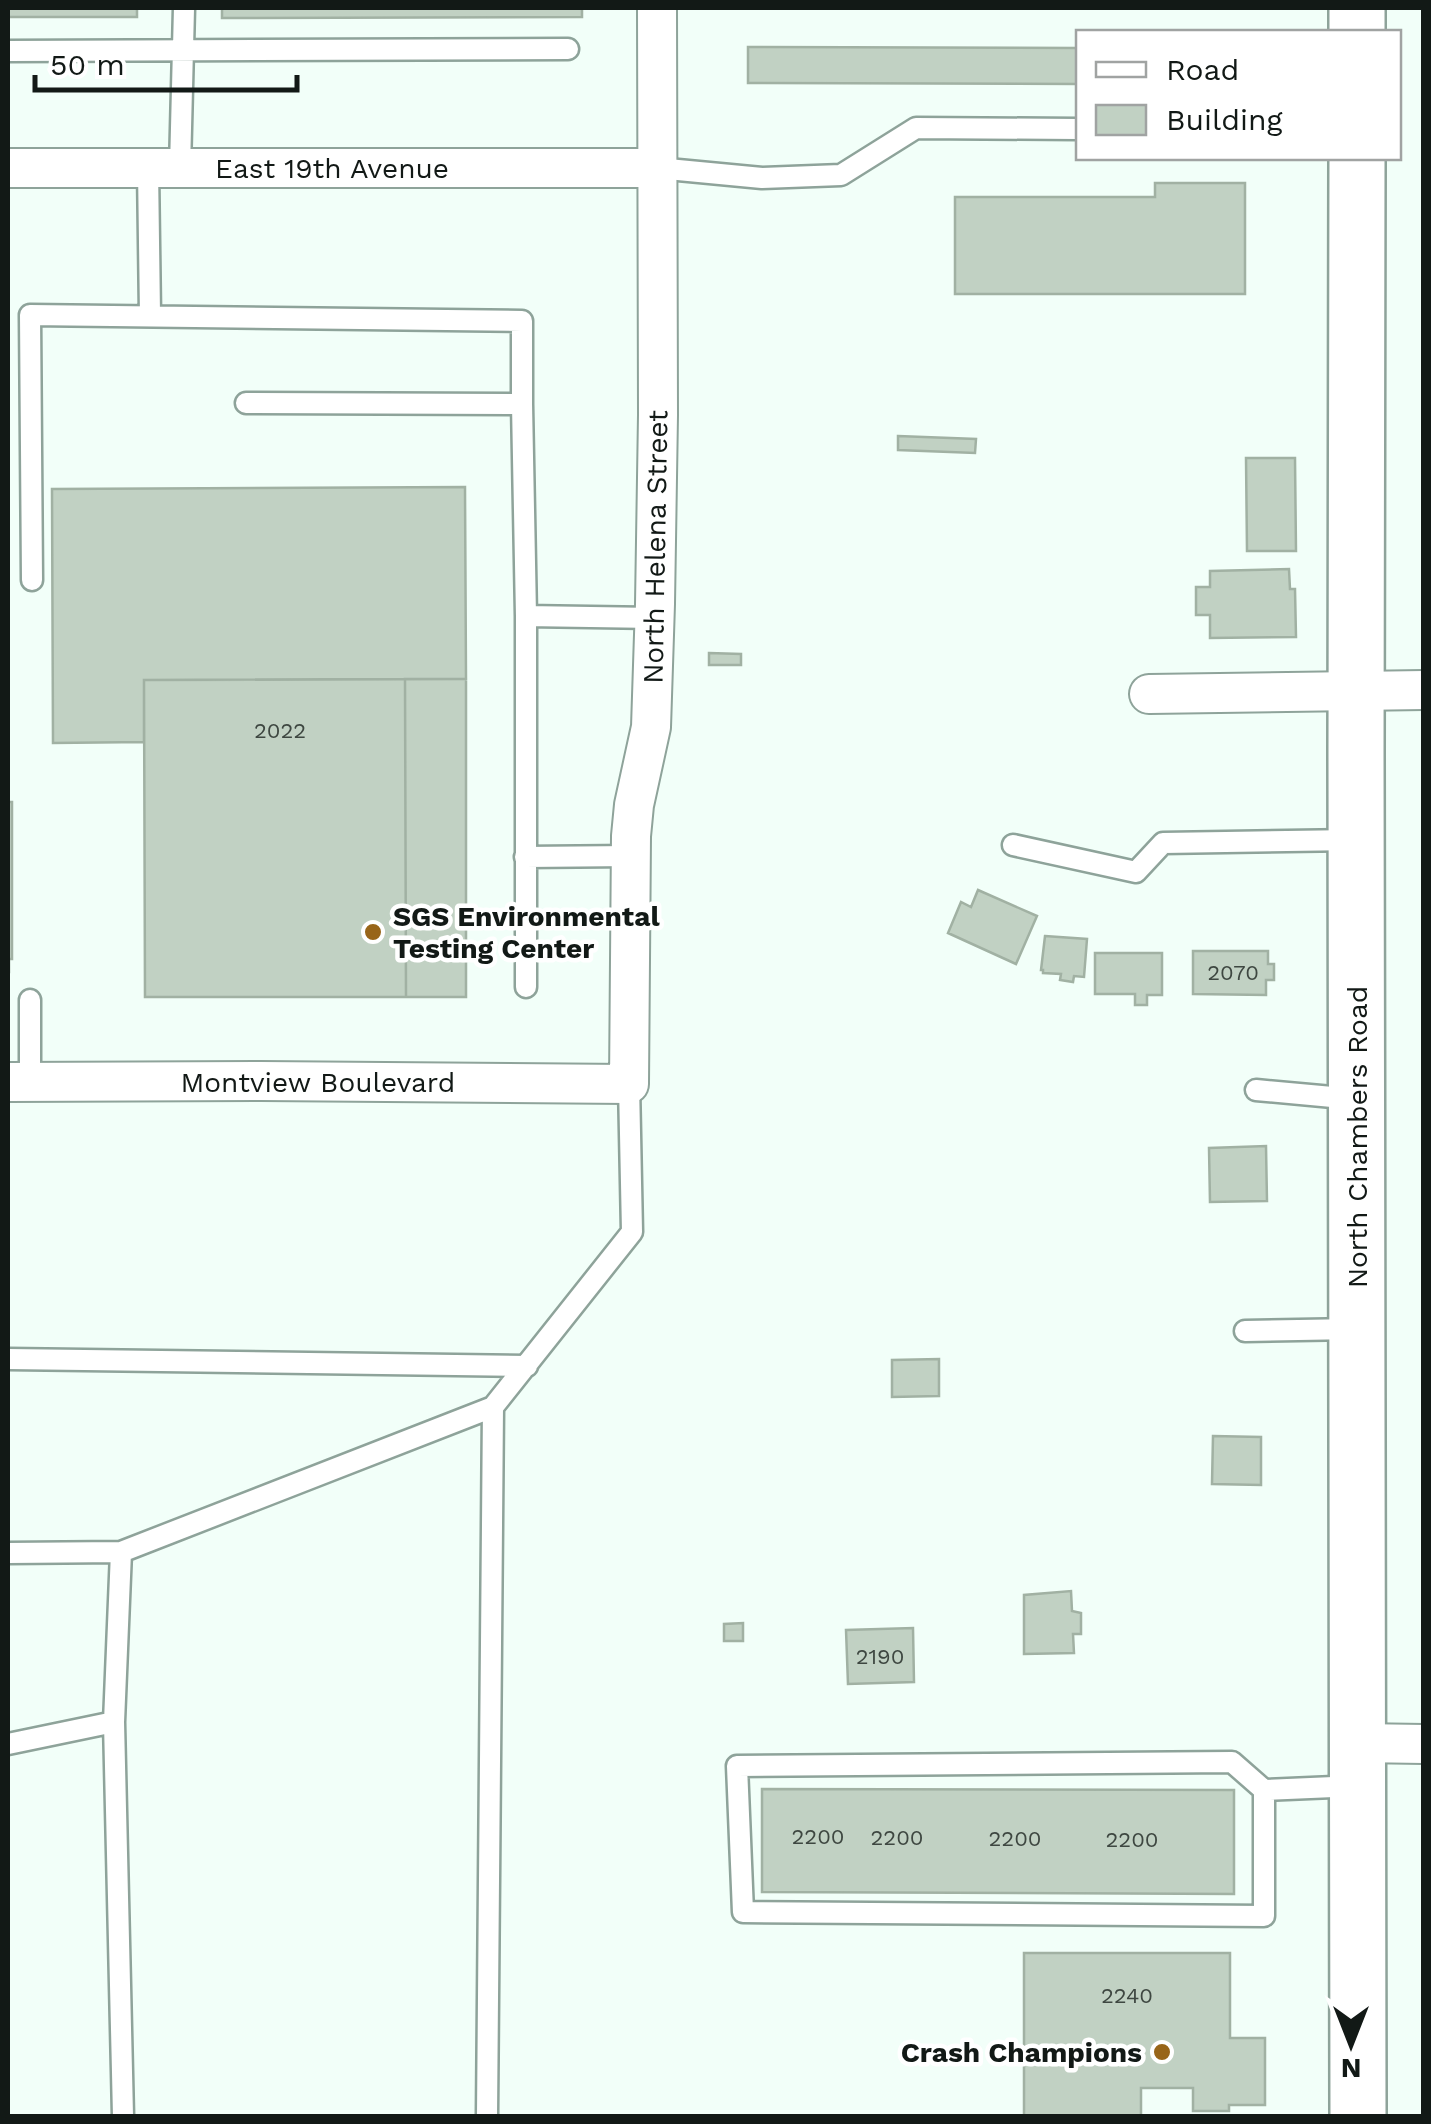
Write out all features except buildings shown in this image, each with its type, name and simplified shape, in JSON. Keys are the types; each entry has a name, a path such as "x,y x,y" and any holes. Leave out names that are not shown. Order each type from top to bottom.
{"main road":[{"name":"North Chambers Road","path":"1357,160 1358,2116"}],"street":[{"name":"North Helena Street","path":"629,1084 634,805 651,727 655,618 657,8"},
{"name":"East 19th Avenue","path":"8,168 657,168"},
{"path":"1150,694 1424,690"},
{"name":"Montview Boulevard","path":"18,1082 629,1084"},
{"path":"1359,1765 1424,1744"}],"lane":[{"path":"150,315 164,168 184,49 184,8"},
{"path":"8,51 568,48"},
{"path":"657,168 762,178 841,174 916,128 1076,130"},
{"path":"32,580 30,315 522,322 526,987"},
{"path":"246,403 522,404"},
{"path":"526,616 655,618"},
{"path":"1013,845 1136,872 1163,843 1356,840"},
{"path":"525,857 632,856"},
{"path":"18,1082 30,1000"},
{"path":"8,1553 122,1552 493,1406 632,1232 629,1084"},
{"path":"1256,1090 1356,1100"},
{"path":"1245,1331 1357,1329"},
{"path":"8,1359 528,1366"},
{"path":"487,2116 493,1406"},
{"path":"122,1552 114,1722 122,2116"},
{"path":"8,1744 114,1722"},
{"path":"1232,1762 1264,1790 1264,1916 742,1912 737,1766 1232,1762"},
{"path":"1264,1790 1359,1765"}],"place":[{"name":"SGS Environmental Testing Center","path":"373,932"},
{"name":"Crash Champions","path":"1162,2052"}]}
